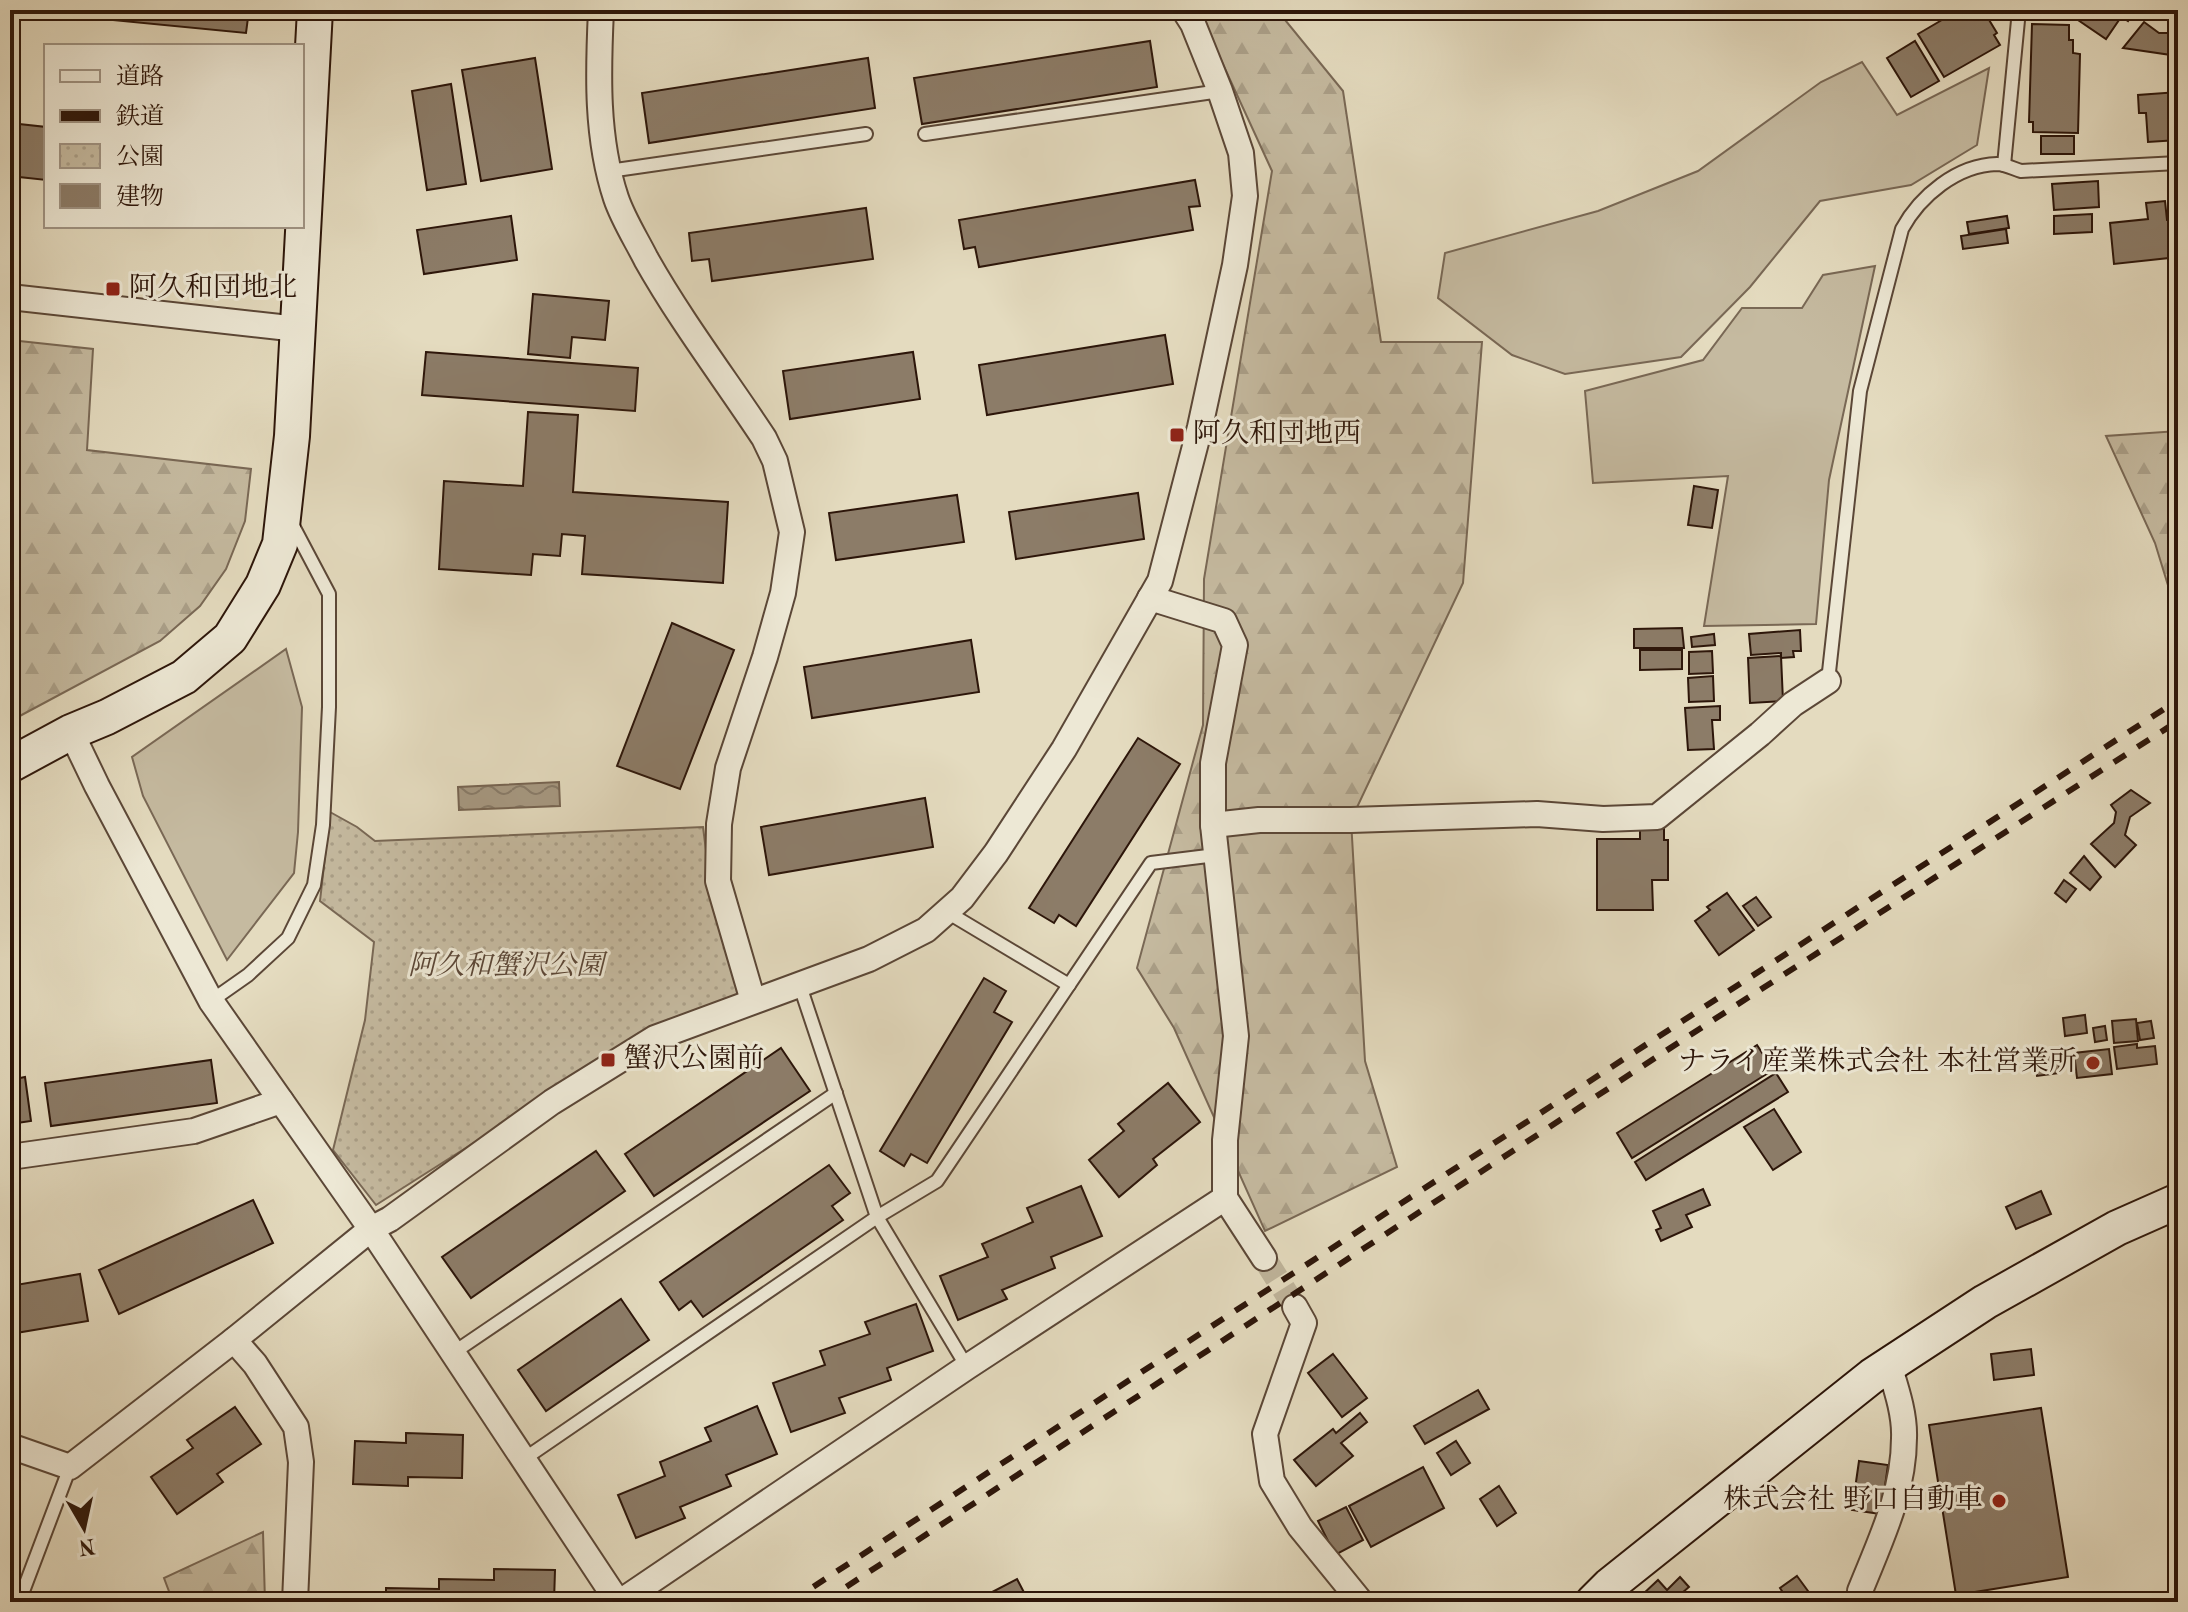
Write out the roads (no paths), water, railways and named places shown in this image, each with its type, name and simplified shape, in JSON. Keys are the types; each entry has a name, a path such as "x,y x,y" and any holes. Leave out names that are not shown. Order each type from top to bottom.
{"street":[{"path":"304,193 315,10"},
{"path":"601,10 600,117 617,200 663,289 764,438 775,461 792,532 783,593 728,768 719,824 718,881 753,1001"},
{"path":"10,1446 70,1467 371,1229 390,1219 552,1102 655,1038 869,959 926,930 962,898 996,853 1064,749 1160,581 1200,427 1235,265 1245,196 1241,153 1220,91 1193,24 1184,10"},
{"path":"10,765 184,677 230,638 263,585 280,544 284,511 292,436 302,228"},
{"path":"10,297 298,329"},
{"path":"1150,598 1224,621 1235,645 1213,763 1213,825 1236,1036 1225,1140 1225,1198 1264,1258"},
{"path":"1213,825 1259,820 1537,814 1603,819 1657,817 1793,704 1828,681"},
{"path":"71,732 211,1001 371,1229 619,1602 967,1367 1225,1198"},
{"path":"10,1157 194,1131 281,1101"},
{"path":"1593,1602 1610,1585 1872,1376 1985,1302 2117,1228 2178,1201"},
{"path":"1295,1307 1304,1323 1265,1434 1272,1481 1300,1527 1361,1602"},
{"path":"234,1340 255,1364 296,1427 301,1462 295,1602"},
{"path":"1860,1602 1860,1591 1888,1526 1899,1490 1905,1436 1889,1365"}],"lane":[{"path":"2004,165 2019,10"},
{"path":"925,134 1220,91"},
{"path":"609,171 866,134"},
{"path":"1828,681 1860,391 1902,229 1911,211 1947,178 1984,166 2004,165 2021,171 2178,163"},
{"path":"211,1001 291,943 314,885 323,825 329,707 329,594 284,511"},
{"path":"524,1459 877,1217 937,1181 1151,863 1216,855"},
{"path":"947,912 1069,985"},
{"path":"800,986 877,1217 967,1367"},
{"path":"453,1353 836,1093"},
{"path":"19,1602 70,1467"}],"water":[{"path":"559,782 560,806 459,810 458,787"}],"tunnel":[{"path":"1264,1258 1295,1307"}],"railway":[{"path":"790,1602 2178,700"},
{"path":"823,1602 1707,1024 2178,721"}],"place":[{"name":"阿久和団地北","path":"113,289"},
{"name":"阿久和団地西","path":"1177,435"},
{"name":"蟹沢公園前","path":"608,1060"},
{"name":"ナライ産業株式会社 本社営業所","path":"2093,1063"},
{"name":"株式会社 野口自動車","path":"1999,1501"}],"park label":[{"name":"阿久和蟹沢公園","path":"506,967"}]}
